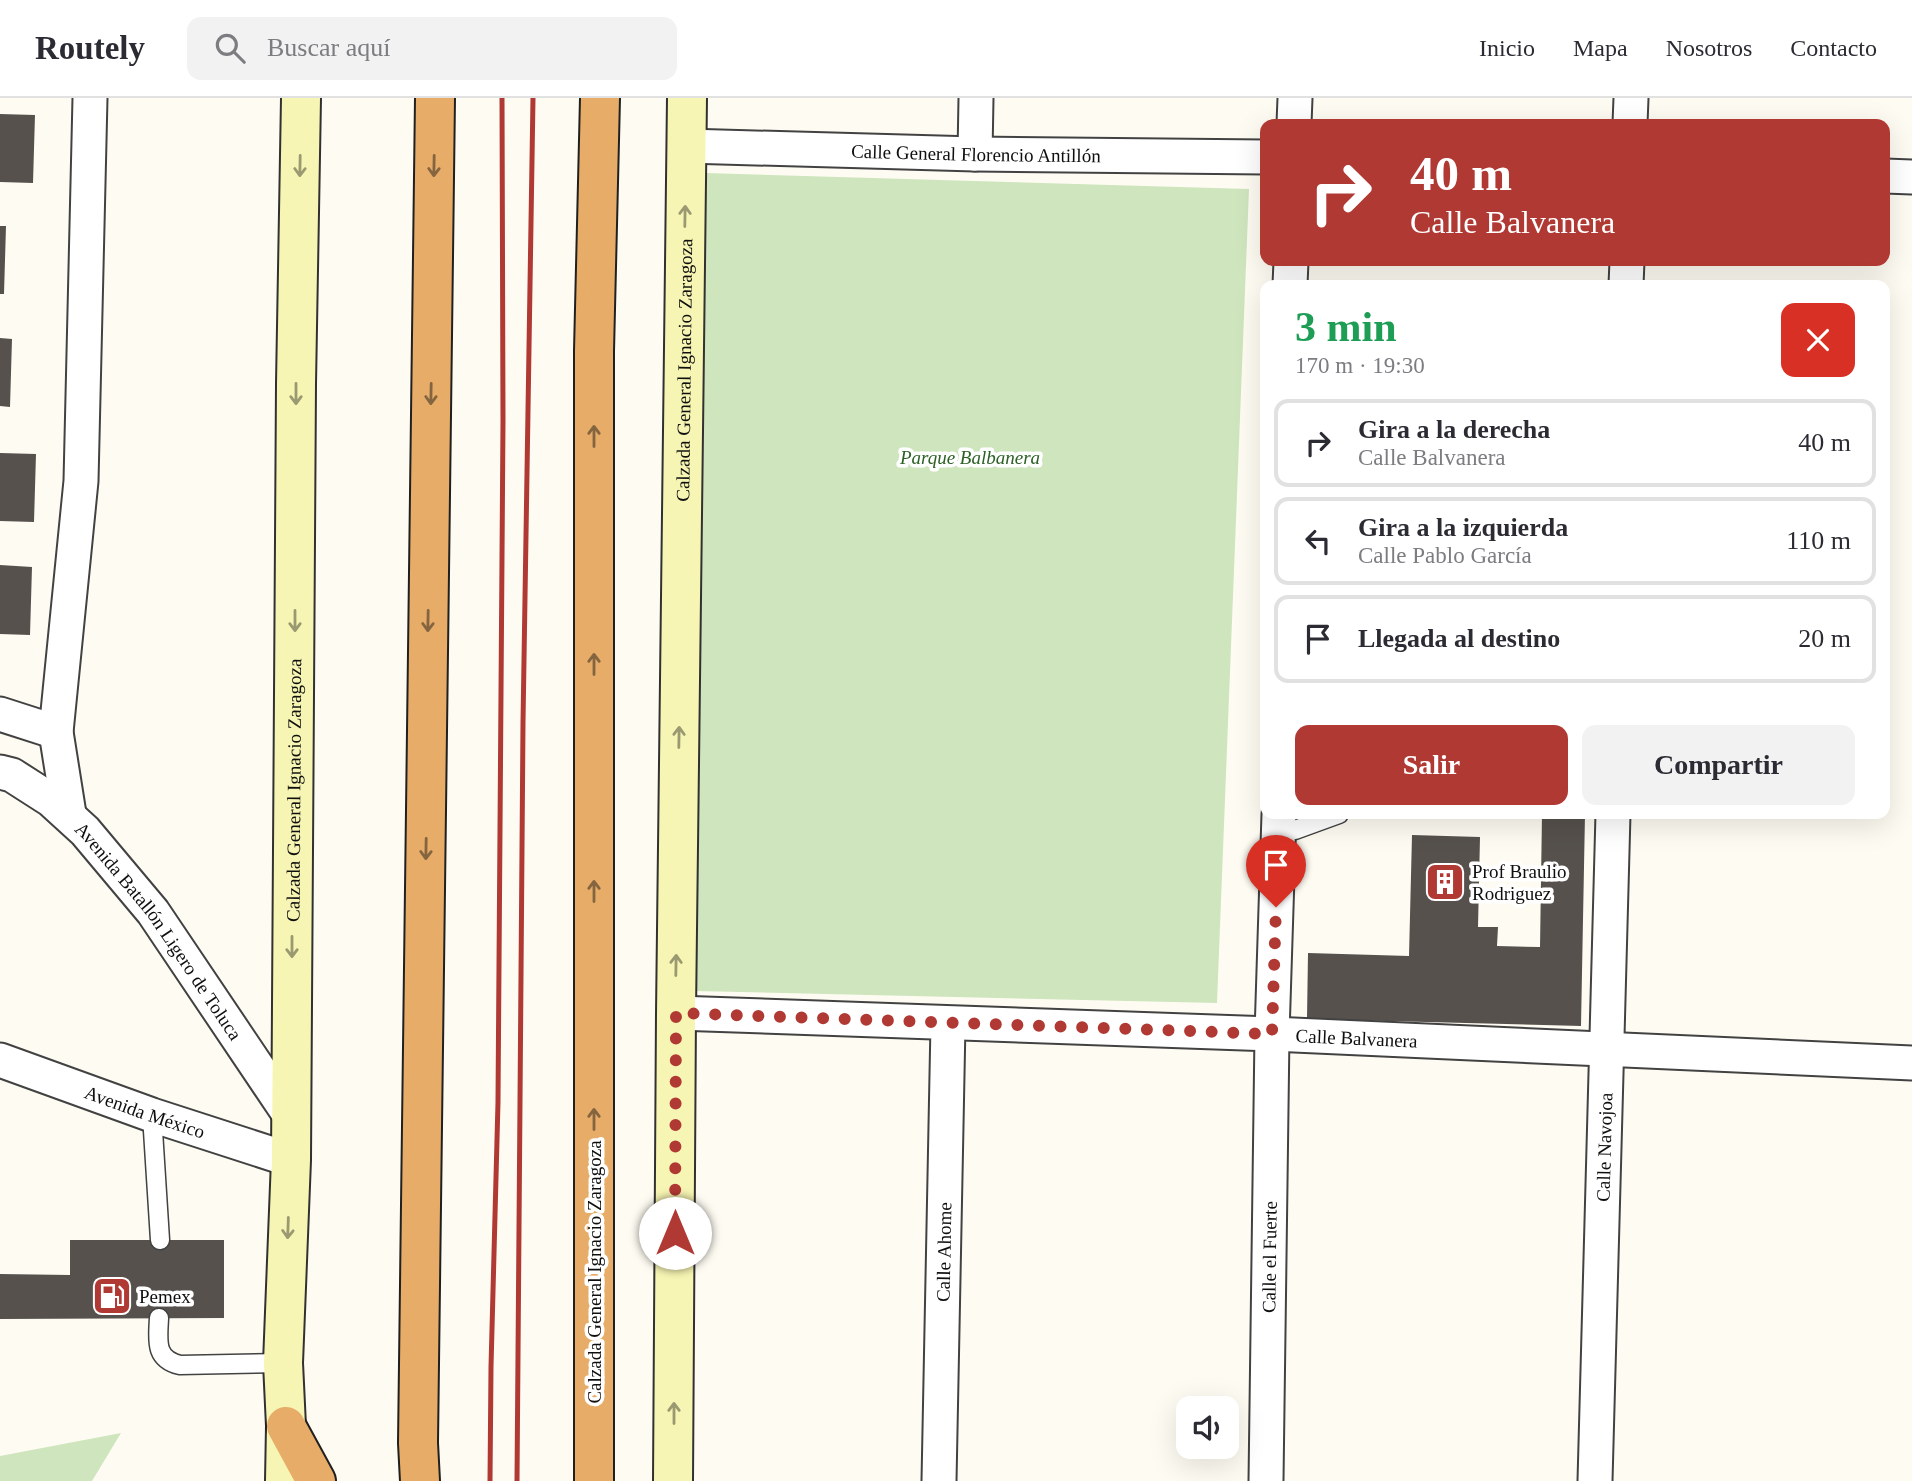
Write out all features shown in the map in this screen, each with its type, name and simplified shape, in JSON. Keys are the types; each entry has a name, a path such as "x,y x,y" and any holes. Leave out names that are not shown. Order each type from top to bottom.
{"highway":[{"path":"420,1481 418,1443 435,98"},
{"name":"Calzada General Ignacio Zaragoza","path":"594,1481 594,351 600,98"},
{"path":"286,1426 316,1481"}],"main road":[{"name":"Calzada General Ignacio Zaragoza","path":"285,1481 283,1363 291,1160 296,384 301,98"},
{"name":"Calzada General Ignacio Zaragoza","path":"673,1481 687,98"}],"street":[{"path":"69,814 55,732 80,481 90,98"},
{"path":"975,154 976,98"},
{"path":"1294,119 1296,98"},
{"path":"1630,119 1631,98"},
{"name":"Calle General Florencio Antillón","path":"686,146 975,154 1260,157"},
{"path":"1890,176 1912,177"},
{"path":"0,714 55,732"},
{"name":"Avenida Batallón Ligero de Toluca","path":"0,772 12,775 32,787 69,814 85,831 153,912 291,1117"},
{"name":"Calle Navojoa","path":"1595,1481 1613,819"},
{"name":"Calle el Fuerte","path":"1266,1481 1272,1034 1278,822"},
{"name":"Calle Balvanera","path":"676,1013 1272,1034 1912,1063"},
{"name":"Calle Ahome","path":"939,1481 948,1024"},
{"name":"Avenida México","path":"0,1060 152,1115 291,1160"}],"lane":[{"path":"1278,822 1295,830 1325,819"},
{"path":"152,1115 159,1240"},
{"path":"159,1318 158,1344 162,1354 170,1362 180,1365 283,1363"}],"green space":[{"name":"Parque Balbanera","path":"706,173 1249,189 1217,1003 694,991"},
{"path":"121,1433 92,1481 0,1481 0,1456"}],"building":[{"path":"0,114 35,115 33,183 0,182"},
{"path":"0,226 6,226 4,294 0,294"},
{"path":"0,338 12,339 10,407 0,406"},
{"path":"0,453 36,454 34,522 0,521"},
{"path":"0,565 32,567 30,635 0,634"},
{"name":"Prof Braulio Rodriguez","path":"1542,819 1585,819 1581,1026 1307,1019 1308,953 1409,956 1412,835 1480,837 1478,927 1498,927 1497,946 1540,947"},
{"name":"Pemex","path":"70,1240 224,1240 224,1318 0,1319 0,1274 70,1275"}],"railway":[{"path":"490,1481 498,1102 503,421 502,98"},
{"path":"517,1481 523,723 533,98"}],"place":[{"name":"Prof Braulio Rodriguez","path":"1445,882"},
{"name":"Pemex","path":"112,1296"}],"route":[{"path":"675,1233 676,1013 1272,1034 1276,907"}]}
